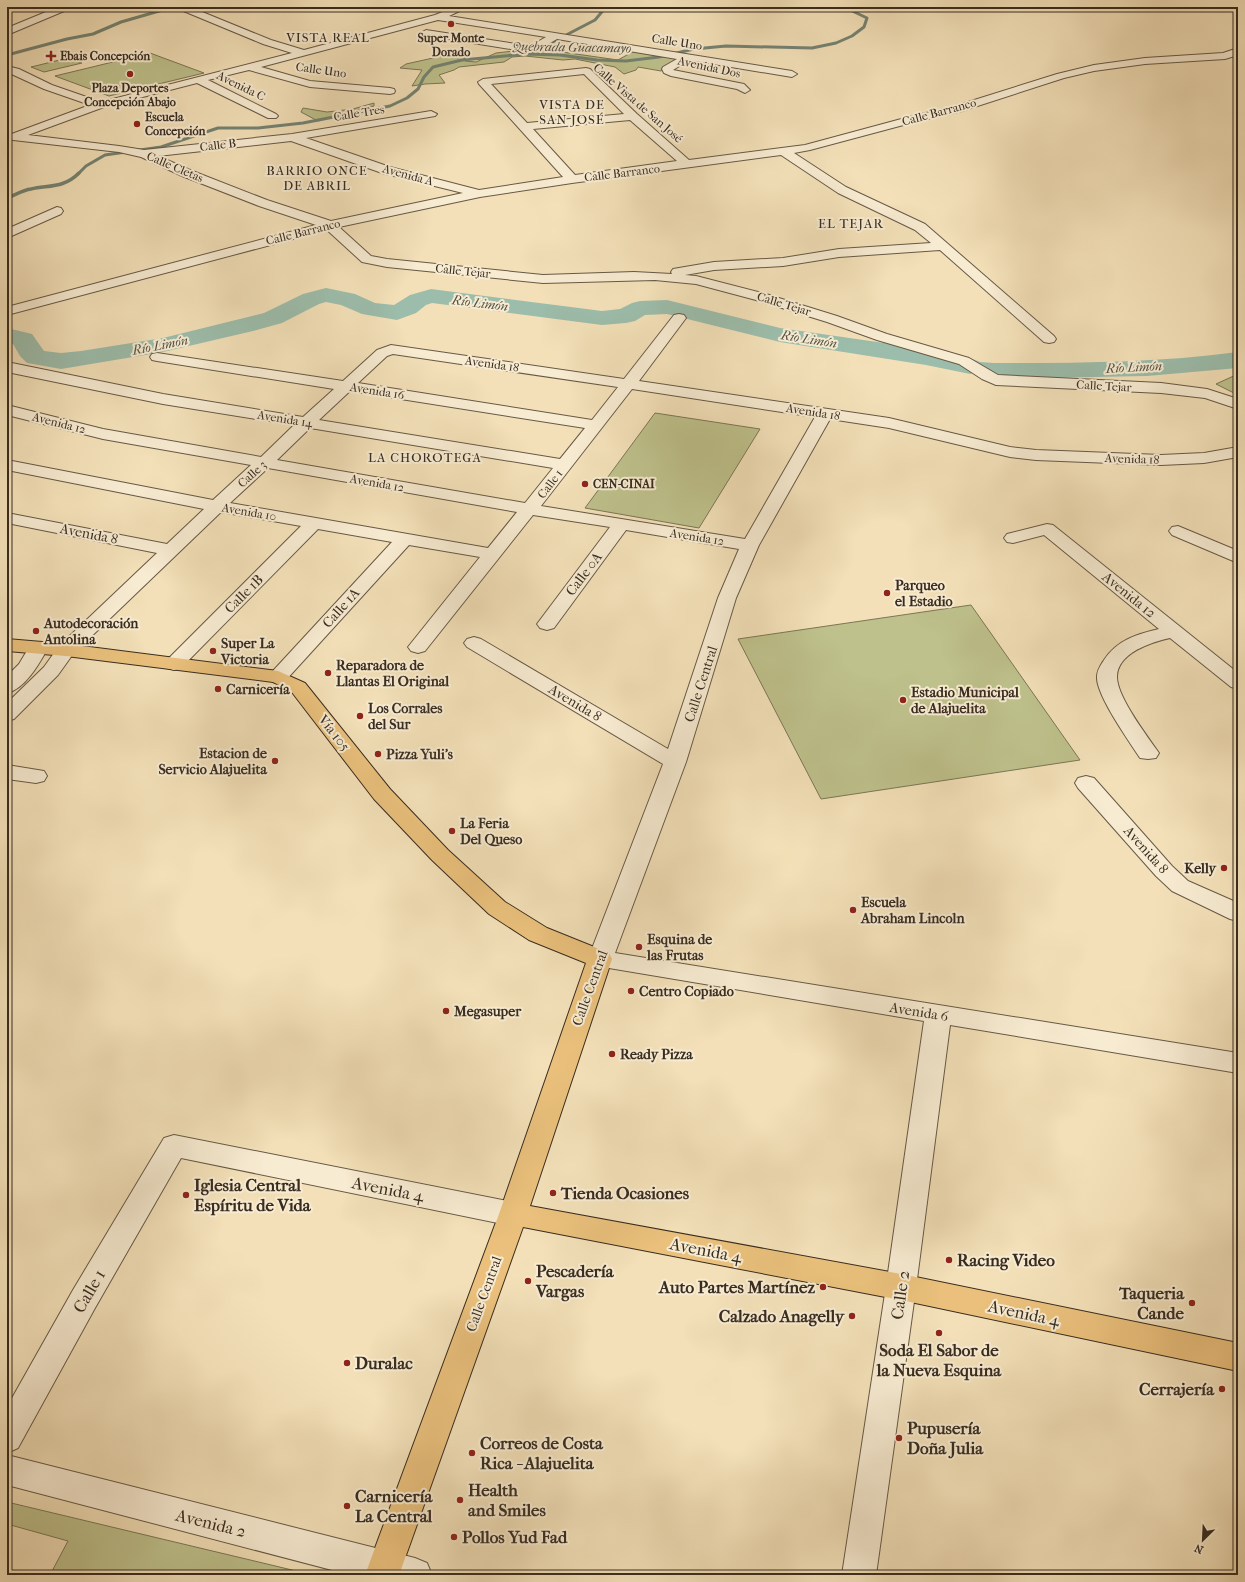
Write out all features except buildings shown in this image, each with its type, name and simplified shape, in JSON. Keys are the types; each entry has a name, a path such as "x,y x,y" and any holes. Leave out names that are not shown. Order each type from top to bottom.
{"main road":[{"name":"Vía 105","path":"7,645 66,650 278,677 298,686 382,794 440,855 497,908 538,934 600,959"},
{"name":"Calle Central","path":"394,1572 513,1214 600,959"},
{"name":"Avenida 4","path":"513,1214 901,1287 1238,1357"}],"street":[{"path":"8,31 66,7"},
{"path":"10,137 100,105 438,17 464,7"},
{"path":"184,8 267,42 303,53"},
{"name":"Calle Uno","path":"438,17 792,74"},
{"path":"426,33 523,48 536,47 556,36"},
{"name":"Calle Barranco","path":"7,311 330,225 480,193 572,179 783,151 828,143 909,120 958,109 1061,76 1094,68 1145,61 1225,56 1238,51"},
{"name":"Avenida Dos","path":"687,57 667,69 668,71 671,74 740,86 745,90"},
{"name":"Calle Uno","path":"250,67 310,84 390,90"},
{"path":"10,71 48,87 100,105"},
{"name":"Calle Vista de San José","path":"572,179 483,82 586,71 633,116 688,164"},
{"name":"Avenida C","path":"199,80 272,116"},
{"name":"Calle Tres","path":"292,137 431,114"},
{"path":"524,127 633,116"},
{"name":"Calle Cletas","path":"10,137 119,149 144,154 186,173 263,203 330,225"},
{"name":"Calle B","path":"144,154 292,137"},
{"name":"Avenida A","path":"292,137 386,170 480,193"},
{"path":"783,151 842,190 920,227 1049,340"},
{"path":"7,234 57,211"},
{"name":"Calle Tejar","path":"330,225 367,259 387,263 543,279 655,276 696,280 761,297 832,319 882,337 964,361 976,367 985,376 996,380 1161,388 1207,394 1238,404"},
{"path":"655,276 714,266 783,262 839,253 943,246"},
{"name":"Calle 1","path":"418,647 630,384 679,318"},
{"name":"Avenida 18","path":"387,350 401,350 889,423 1010,452 1036,455 1161,460 1204,458 1238,452"},
{"name":"Calle 3","path":"7,715 51,672 66,650 170,550 306,423 387,350"},
{"name":"Avenida 16","path":"157,357 596,425"},
{"name":"Avenida 14","path":"7,367 163,399 564,465"},
{"name":"Avenida 12","path":"7,410 103,434 621,525 750,545"},
{"name":"Calle Central","path":"600,959 675,762 728,598 750,545 802,456 825,413"},
{"name":"Avenida 10","path":"7,465 314,524 492,554"},
{"name":"Avenida 8","path":"7,518 170,550"},
{"name":"Calle 1B","path":"174,664 314,524"},
{"name":"Calle 0A","path":"547,624 621,525"},
{"name":"Avenida 12","path":"1013,538 1047,530 1238,683"},
{"path":"1178,531 1238,558"},
{"name":"Calle 1A","path":"278,677 404,539"},
{"path":"1148,753 1114,696 1107,678 1112,662 1126,648 1141,640 1174,631"},
{"name":"Avenida 8","path":"474,643 675,762"},
{"path":"7,687 27,667 38,648"},
{"path":"7,772 36,776"},
{"name":"Avenida 8","path":"1086,783 1164,871 1180,886 1238,913"},
{"name":"Avenida 6","path":"600,959 1238,1063"},
{"name":"Calle 2","path":"859,1575 901,1287 938,1015"},
{"name":"Calle 1","path":"7,1438 84,1299 174,1146"},
{"name":"Avenida 4","path":"174,1146 513,1214"},
{"name":"Avenida 2","path":"7,1470 394,1572"}],"green space":[{"path":"522,50 555,51 618,60 636,50 681,59 661,71 638,67 636,70 624,74 615,67 575,59 563,60 525,56 512,57 504,62 459,67 439,75 445,83 412,86 422,70 400,68 406,64 451,54 464,55 465,61 476,62 496,53"},
{"name":"Plaza Deportes Concepción Abajo","path":"150,53 204,73 109,96 55,76"},
{"path":"68,58 82,63 44,72 31,67"},
{"path":"374,103 374,106 318,121 301,112 303,108 327,112 353,109"},
{"path":"1238,374 1238,395 1216,384"},
{"path":"655,413 760,429 699,528 585,508"},
{"name":"Estadio Municipal de Alajuelita","path":"971,605 1080,760 821,799 738,639"},
{"path":"7,1502 313,1575 50,1575 68,1541 7,1524"}],"waterway":[{"path":"7,55 67,39 93,34 121,22 173,7"},
{"path":"528,53 543,47 595,20 606,7"},
{"name":"Quebrada Guacamayo","path":"79,173 86,166 105,155 161,147 218,128 258,128 303,123 390,106 407,98 418,89 424,77 433,67 462,60 525,54 560,55 597,60 626,61 659,57 694,49 726,46 812,48 836,43 852,36 864,27 867,18 844,7"},
{"name":"Quebrada Guacamayo","path":"7,198 22,191 62,184 79,173"},
{"name":"Río Limón","path":"7,335 23,339 29,351 36,358 61,361 163,345 244,326 273,318 311,299 326,295 347,299 370,309 397,313 408,308 418,300 431,296 602,318 626,316 640,308 667,307 780,335 926,357 970,366"},
{"name":"Río Limón","path":"983,369 994,371 1147,369 1238,360"}],"place":[{"name":"Super Monte Dorado","path":"451,24"},
{"name":"Ebais Concepción","path":"51,56"},
{"name":"Plaza Deportes Concepción Abajo","path":"130,74"},
{"name":"Escuela Concepción","path":"137,124"},
{"name":"CEN-CINAI","path":"585,484"},
{"name":"Parqueo el Estadio","path":"887,593"},
{"name":"Autodecoración Antolina","path":"36,631"},
{"name":"Super La Victoria","path":"213,651"},
{"name":"Reparadora de Llantas El Original","path":"328,673"},
{"name":"Carnicería","path":"218,689"},
{"name":"Estadio Municipal de Alajuelita","path":"903,700"},
{"name":"Los Corrales del Sur","path":"360,716"},
{"name":"Pizza Yuli's","path":"378,754"},
{"name":"Estacion de Servicio Alajuelita","path":"275,761"},
{"name":"La Feria Del Queso","path":"452,831"},
{"name":"Kelly","path":"1224,868"},
{"name":"Escuela Abraham Lincoln","path":"853,910"},
{"name":"Esquina de las Frutas","path":"639,947"},
{"name":"Centro Copiado","path":"631,991"},
{"name":"Megasuper","path":"446,1011"},
{"name":"Ready Pizza","path":"612,1054"},
{"name":"Tienda Ocasiones","path":"553,1193"},
{"name":"Iglesia Central Espíritu de Vida","path":"186,1195"},
{"name":"Racing Video","path":"949,1260"},
{"name":"Pescadería Vargas","path":"528,1281"},
{"name":"Auto Partes Martínez","path":"823,1287"},
{"name":"Taqueria Cande","path":"1192,1303"},
{"name":"Calzado Anagelly","path":"852,1316"},
{"name":"Soda El Sabor de la Nueva Esquina","path":"939,1333"},
{"name":"Duralac","path":"347,1363"},
{"name":"Cerrajería","path":"1222,1389"},
{"name":"Pupusería Doña Julia","path":"899,1438"},
{"name":"Correos de Costa Rica - Alajuelita","path":"472,1453"},
{"name":"Health and Smiles","path":"460,1500"},
{"name":"Carnicería La Central","path":"347,1506"},
{"name":"Pollos Yud Fad","path":"454,1537"}],"district":[{"name":"VISTA REAL","path":"328,37"},
{"name":"VISTA DE SAN JOSÉ","path":"572,112"},
{"name":"BARRIO ONCE DE ABRIL","path":"317,178"},
{"name":"EL TEJAR","path":"851,223"},
{"name":"LA CHOROTEGA","path":"425,457"}]}
